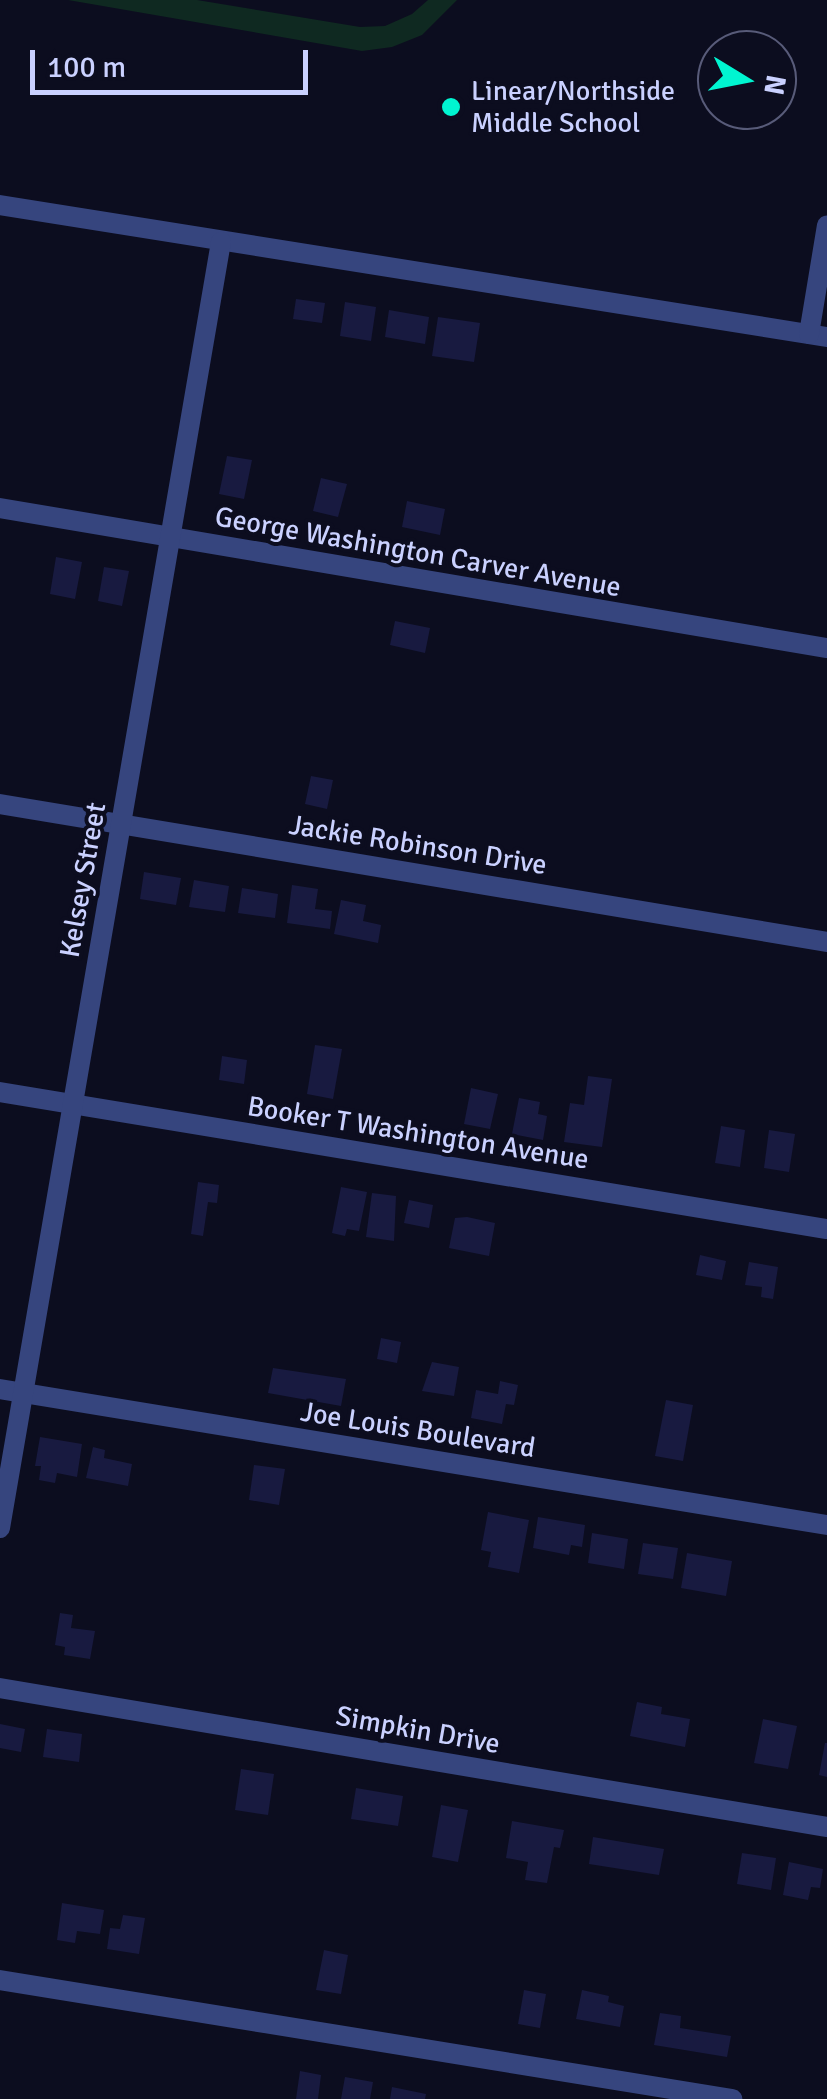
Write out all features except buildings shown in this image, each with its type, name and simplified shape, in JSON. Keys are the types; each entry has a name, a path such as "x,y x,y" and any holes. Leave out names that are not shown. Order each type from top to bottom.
{"street":[{"path":"0,206 818,335 827,225"},
{"name":"Kelsey Street","path":"0,1528 221,242"},
{"name":"George Washington Carver Avenue","path":"0,508 827,648"},
{"name":"Jackie Robinson Drive","path":"0,804 827,942"},
{"name":"Booker T Washington Avenue","path":"0,1092 827,1229"},
{"name":"Joe Louis Boulevard","path":"0,1389 827,1525"},
{"name":"Simpkin Drive","path":"0,1688 827,1827"},
{"path":"0,1980 732,2099"}],"green space":[{"path":"68,0 197,0 360,27 385,26 412,14 428,0 457,0 422,35 392,47 362,51"}],"place":[{"name":"Linear/Northside Middle School","path":"451,107"}]}
